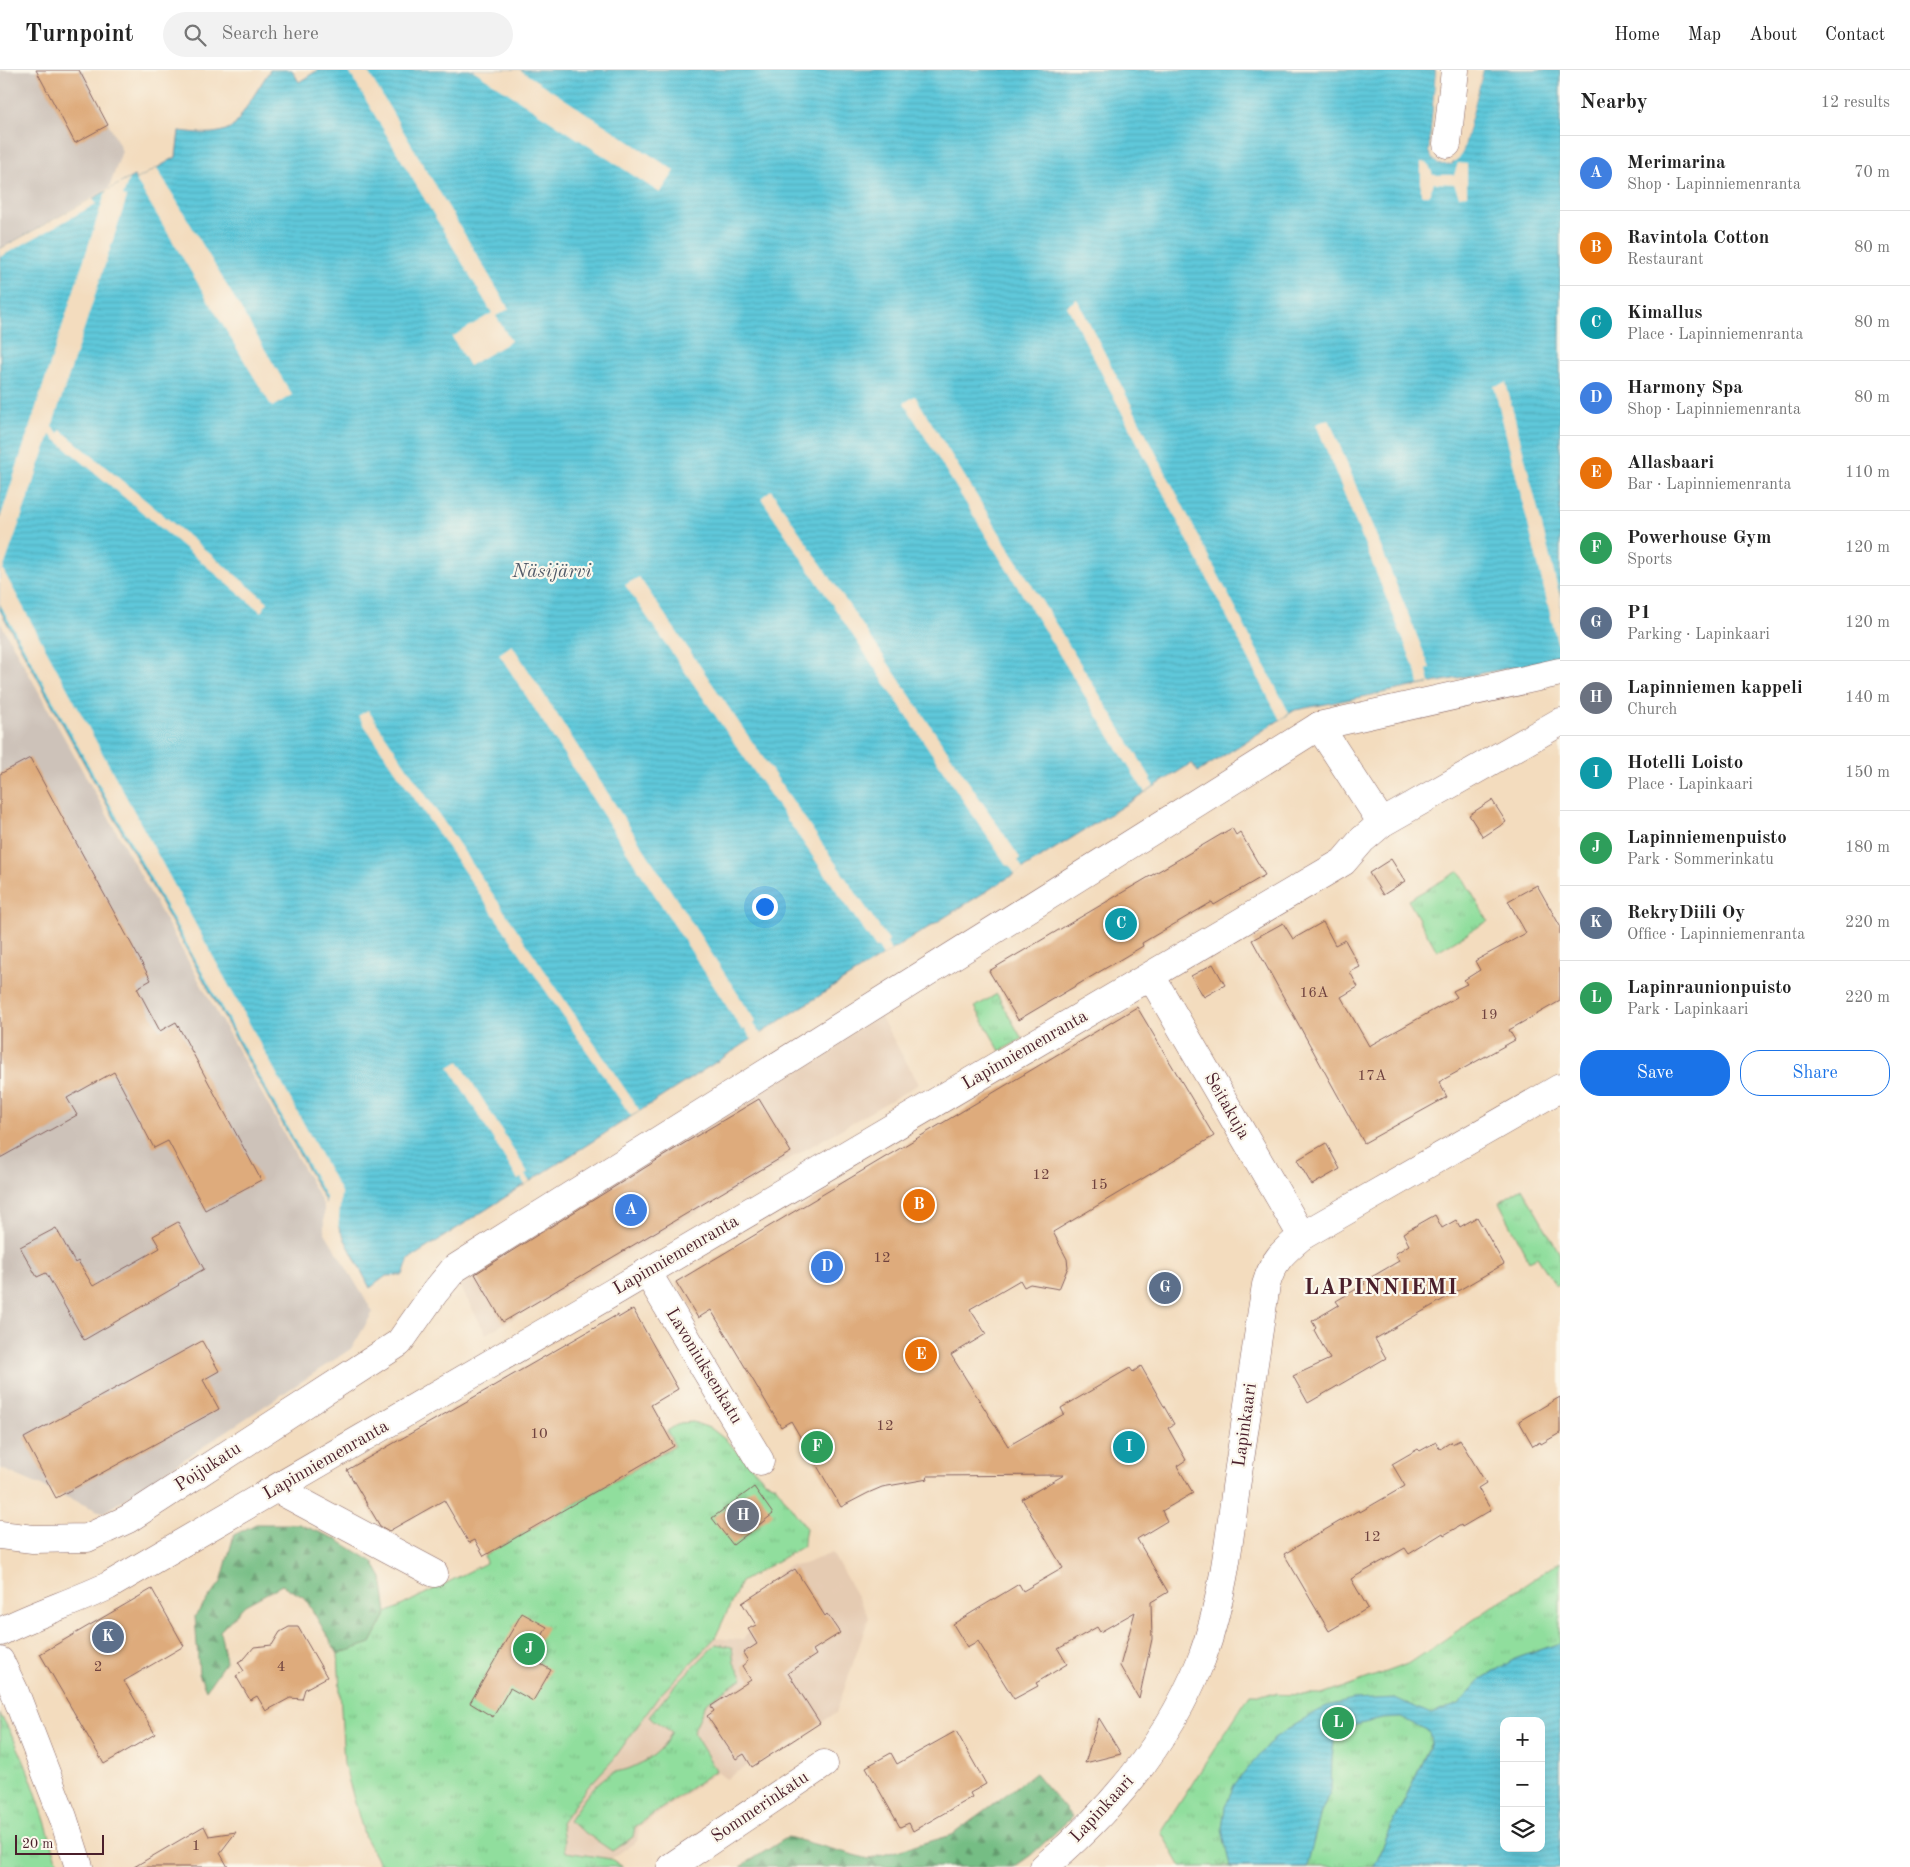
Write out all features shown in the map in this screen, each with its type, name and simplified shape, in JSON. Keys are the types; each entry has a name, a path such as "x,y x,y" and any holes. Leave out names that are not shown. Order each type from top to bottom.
{"street":[{"path":"1447,144 1456,70"},
{"path":"1382,823 1319,726 1560,672"},
{"name":"Lapinniemenranta","path":"0,1632 27,1618 108,1586 278,1489 1343,862 1362,840 1382,823 1560,722"},
{"name":"Poijukatu","path":"0,1535 33,1539 86,1538 128,1519 399,1343 435,1292 454,1269 1319,726"},
{"name":"Seitakuja","path":"1151,976 1302,1236"},
{"name":"Lapinkaari","path":"1044,1867 1094,1821 1145,1761 1170,1724 1202,1657 1216,1609 1228,1545 1266,1285 1276,1260 1284,1250 1302,1236 1560,1088"},
{"name":"Lavoniuksenkatu","path":"647,1272 760,1461"},
{"path":"278,1489 434,1573"},
{"path":"0,1661 14,1690 63,1816 79,1867"},
{"name":"Sommerinkatu","path":"671,1867 824,1764"}],"shaded area":[{"path":"0,70 82,70 122,151 109,188 0,249"},
{"path":"0,622 324,1206 324,1231 373,1312 352,1348 103,1513 0,1468"},
{"path":"880,1016 919,1084 486,1334 451,1270"},
{"path":"832,1553 869,1617 836,1713 752,1767 750,1764 726,1779 717,1772 639,1828 637,1841 611,1859 566,1852 561,1824 585,1790 613,1760 659,1696 715,1638 743,1640 749,1631 748,1629 756,1625 742,1603 778,1580 776,1575 792,1564 793,1566 804,1564"}],"green space":[{"path":"1459,871 1488,921 1437,951 1408,900"},
{"path":"997,994 1022,1039 1000,1051 975,1007"},
{"path":"1522,1188 1560,1254 1560,1283 1556,1286 1537,1257 1529,1261 1499,1202"},
{"path":"693,1422 712,1429 727,1441 765,1481 775,1485 806,1528 803,1546 741,1582 715,1638 659,1696 613,1760 585,1790 561,1823 566,1852 611,1859 623,1867 381,1867 365,1838 344,1764 338,1654 371,1643 387,1613 486,1563 484,1556 675,1446 667,1431 680,1423"},
{"path":"256,1524 299,1524 336,1539 373,1562 382,1578 387,1613 371,1643 338,1654 305,1598 282,1585 245,1605 220,1631 226,1661 206,1690 199,1674 195,1616 221,1582 234,1535"},
{"path":"1560,1561 1560,1643 1515,1659 1483,1678 1431,1743 1373,1867 1181,1867 1161,1832 1250,1694 1322,1695 1410,1663"},
{"path":"716,1644 732,1647 734,1663 743,1678 706,1703 693,1732 716,1770 635,1827 633,1837 612,1851 568,1821 587,1796 604,1779 612,1773 642,1763 664,1745 672,1732 649,1717 678,1682"},
{"path":"0,1714 19,1749 34,1786 58,1867 0,1867"},
{"path":"1035,1773 1072,1817 1031,1855 1014,1867 740,1867 788,1837 869,1859 952,1835"}],"water":[{"name":"Näsijärvi","path":"270,70 292,70 299,82 318,70 1436,70 1429,152 1438,164 1452,164 1463,151 1483,70 1560,70 1560,658 1295,710 1198,772 1192,763 844,980 409,1259 403,1275 386,1276 370,1288 324,1199 0,610 0,249 134,176 136,180 176,157 179,131 215,133 229,129 235,125"},
{"path":"1560,1643 1560,1867 1373,1867 1431,1743 1429,1731 1401,1718 1381,1719 1344,1728 1334,1742 1331,1790 1321,1812 1307,1867 1230,1867 1222,1829 1225,1807 1234,1785 1274,1738 1326,1706 1353,1700 1395,1698 1431,1714 1459,1704 1483,1678 1515,1659"}],"pier":[{"path":"348,70 367,70 509,309 496,316 511,341 469,366 452,337 492,313"},
{"path":"473,70 520,70 675,171 660,193"},
{"path":"1436,70 1439,70 1432,152 1439,161 1451,161 1461,150 1480,70 1483,70 1463,151 1459,158 1451,164 1438,164 1429,152"},
{"path":"1421,162 1428,163 1433,175 1454,175 1458,163 1467,164 1467,195 1459,196 1454,184 1434,183 1429,195 1421,195"},
{"path":"157,168 292,395 272,407 136,180"},
{"path":"129,179 123,196 127,197 52,427 58,433 61,430 268,602 261,612 50,435 3,570 341,1192 338,1232 326,1208 326,1197 0,604 0,519 106,191"},
{"path":"93,198 96,204 0,257 0,249"},
{"path":"1077,299 1289,713 1280,720 1067,306"},
{"path":"1506,383 1560,597 1560,654 1494,386"},
{"path":"915,396 1151,778 1150,780 1154,786 1145,792 904,403"},
{"path":"1329,419 1430,668 1427,670 1430,683 1419,685 1417,674 1316,424"},
{"path":"771,490 1020,858 1018,860 1023,869 1015,874 1009,865 1007,866 761,498"},
{"path":"639,577 889,941 887,943 891,951 883,956 878,947 876,948 625,585"},
{"path":"512,645 756,1022 754,1024 761,1034 752,1040 745,1029 742,1030 499,654"},
{"path":"368,710 640,1111 631,1116 358,716"},
{"path":"459,1061 528,1173 525,1175 530,1182 525,1185 521,1178 518,1180 449,1067"}],"building":[{"path":"36,70 79,70 108,125 75,143"},
{"path":"30,758 151,980 137,988 160,1031 176,1022 261,1180 205,1210 168,1141 154,1148 114,1072 67,1098 77,1115 0,1158 0,774"},
{"path":"1492,800 1506,822 1483,837 1469,815"},
{"path":"1232,828 1236,835 1240,832 1265,875 1214,905 1212,902 1142,943 1143,946 1018,1020 989,971"},
{"path":"1391,859 1405,881 1383,895 1369,873"},
{"path":"1537,885 1560,926 1560,1001 1509,1030 1515,1040 1439,1082 1447,1097 1364,1143 1252,940 1283,923 1293,939 1323,922 1335,945 1345,940 1360,967 1350,972 1358,987 1341,997 1369,1046 1457,997 1453,991 1467,984 1464,980 1480,970 1475,961 1526,933 1508,901"},
{"path":"1213,964 1225,985 1204,997 1191,976"},
{"path":"1137,1007 1214,1136 1053,1232 1067,1259 1068,1267 1059,1289 1030,1284 1024,1287 1020,1280 970,1309 986,1334 951,1355 1008,1446 1064,1414 1061,1408 1130,1368 1133,1372 1141,1366 1174,1424 1168,1428 1186,1460 1177,1466 1193,1493 1162,1511 1167,1521 1137,1539 1168,1592 1151,1602 1152,1639 1139,1699 1120,1666 1135,1612 1100,1632 1097,1627 1058,1649 1067,1664 1036,1683 1038,1686 1014,1699 978,1641 967,1647 953,1624 1019,1584 1023,1591 1063,1568 1022,1499 1064,1475 927,1476 928,1479 882,1487 841,1507 791,1421 781,1427 711,1310 698,1318 676,1282"},
{"path":"759,1099 791,1152 503,1322 475,1274 678,1147"},
{"path":"1326,1143 1340,1169 1312,1185 1297,1160"},
{"path":"1435,1215 1442,1228 1456,1220 1460,1227 1477,1217 1504,1264 1375,1339 1386,1358 1308,1403 1293,1376 1330,1359 1314,1330 1316,1328 1312,1321 1339,1305 1336,1301 1365,1284 1363,1282 1399,1261 1395,1254 1409,1245 1403,1233"},
{"path":"178,1222 204,1269 84,1340 46,1273 37,1277 20,1247 56,1228 75,1263 78,1261 93,1286 160,1248 153,1236"},
{"path":"633,1309 678,1389 651,1405 674,1446 484,1556 475,1540 469,1543 444,1500 389,1531 380,1526 347,1470 617,1315 618,1318"},
{"path":"202,1341 219,1371 203,1380 219,1409 56,1498 24,1438"},
{"path":"1560,1397 1560,1433 1541,1444 1540,1442 1533,1446 1519,1421"},
{"path":"1460,1440 1486,1483 1478,1488 1491,1510 1462,1527 1461,1525 1444,1535 1443,1533 1409,1554 1405,1548 1351,1579 1368,1608 1329,1631 1284,1554 1359,1510 1360,1512 1405,1486 1392,1464 1418,1449 1420,1451 1436,1442 1440,1449 1451,1442 1452,1444"},
{"path":"754,1487 773,1514 733,1545 712,1518"},
{"path":"795,1569 825,1616 827,1614 840,1633 813,1650 816,1655 788,1673 820,1723 752,1767 744,1754 736,1759 707,1716 714,1711 711,1706 751,1680 742,1666 748,1661 743,1653 757,1644 748,1629 756,1625 742,1603"},
{"path":"152,1589 184,1646 124,1681 155,1734 104,1764 40,1654"},
{"path":"522,1613 547,1627 530,1658 551,1670 533,1701 510,1688 493,1717 470,1703"},
{"path":"289,1627 298,1627 327,1677 305,1689 302,1699 290,1698 266,1711 257,1696 250,1700 236,1676 244,1671 238,1662 245,1658 254,1647 272,1645 280,1632"},
{"path":"1099,1718 1121,1754 1085,1763"},
{"path":"956,1731 986,1784 970,1793 972,1797 913,1831 909,1823 900,1827 866,1767 891,1753 897,1764"},
{"path":"204,1826 209,1836 236,1832 220,1853 228,1867 134,1867"}],"place":[{"name":"Kimallus","path":"1121,924"},
{"name":"Ravintola Cotton","path":"919,1205"},
{"name":"Merimarina","path":"631,1210"},
{"name":"Harmony Spa","path":"827,1267"},
{"name":"P1","path":"1165,1288"},
{"name":"Allasbaari","path":"921,1355"},
{"name":"Powerhouse Gym","path":"817,1447"},
{"name":"Hotelli Loisto","path":"1129,1447"},
{"name":"Lapinniemen kappeli","path":"743,1516"},
{"name":"RekryDiili Oy","path":"108,1637"},
{"name":"Lapinniemenpuisto","path":"529,1649"},
{"name":"Lapinraunionpuisto","path":"1338,1723"}],"district":[{"name":"LAPINNIEMI","path":"1381,1288"}]}
